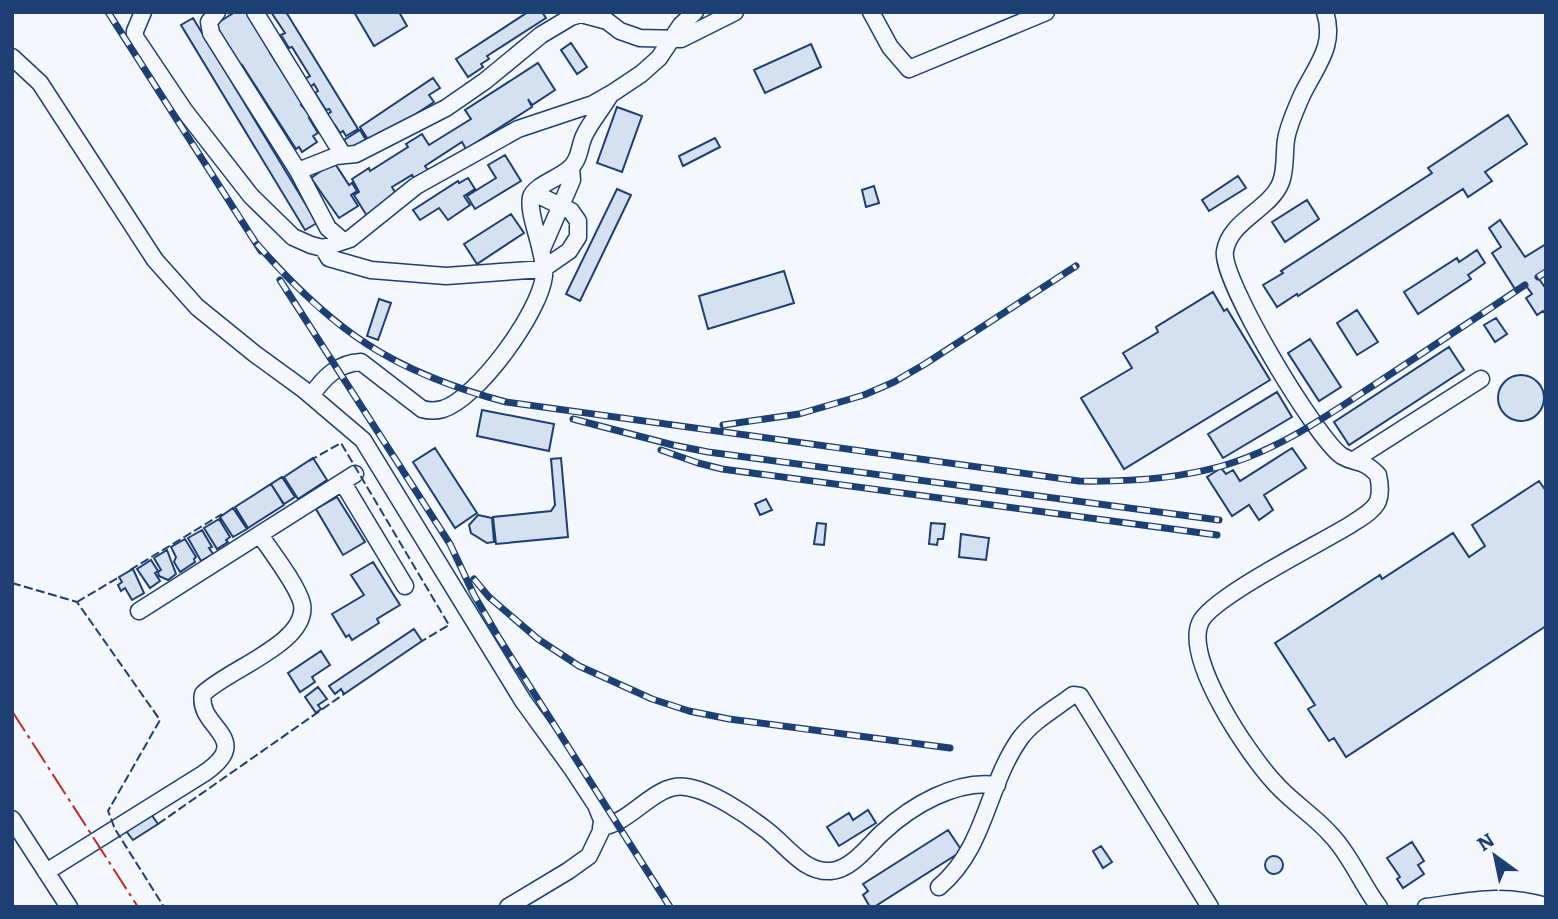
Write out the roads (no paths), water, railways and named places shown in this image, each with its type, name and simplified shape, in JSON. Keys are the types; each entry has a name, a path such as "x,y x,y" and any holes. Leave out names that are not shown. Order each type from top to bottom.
{"street":[{"path":"143,12 135,37 184,110 251,196 272,218 293,237 323,247 344,241 370,224 416,186 465,158 517,130 593,104 642,74 659,58 681,24 695,12"},
{"path":"217,12 209,22 211,33 298,171 328,228 344,241"},
{"path":"255,12 343,155"},
{"path":"298,171 322,160 356,155 446,107 485,81 541,35 581,13 607,21 620,31 639,38 681,39 735,12"},
{"path":"871,12 890,47 909,69 1046,12"},
{"path":"1325,12 1331,35 1302,96 1286,138 1281,182 1272,197 1235,231 1224,252 1228,272 1241,303 1315,424 1341,455 1363,462 1378,475 1379,496 1374,507 1321,543 1225,598 1203,616 1198,634 1204,664 1218,701 1241,740 1273,782 1333,836 1379,907"},
{"path":"12,57 40,83 155,260 179,288 197,307 363,440 523,701 596,805 602,820 601,827 596,846 583,862 508,907"},
{"path":"311,396 322,380 337,368 361,362 422,409 444,409 470,393 492,369 537,299 543,269 542,249 531,197 571,168 579,155 584,136 610,94"},
{"path":"542,249 572,180 571,168"},
{"path":"323,247 329,258 371,270 446,276 543,269 569,251 578,237 578,221 571,211 534,193"},
{"path":"1354,460 1481,379"},
{"path":"139,611 349,479 405,586"},
{"path":"47,872 203,774 223,758 225,743 204,707 203,695 290,636 296,630 302,614 299,595 260,534"},
{"path":"939,887 953,875 968,854 1019,739 1073,695 1080,696 1210,907"},
{"path":"601,827 617,824 671,787 685,786 703,792 766,829 804,863 816,869 832,871 847,866 896,821 940,795 957,788 985,783 997,785"},
{"path":"12,819 69,907"},
{"path":"1426,907 1499,897 1516,898 1546,906"}],"railway":[{"path":"108,12 261,251"},
{"path":"257,244 312,302 368,345 430,377 506,402 1079,481 1169,477 1222,466 1263,451 1321,419 1525,285"},
{"path":"723,425 799,414 864,395 894,382 1076,266"},
{"path":"1538,277 1546,272"},
{"path":"280,280 450,544 474,595 499,638 670,907"},
{"path":"573,419 708,452 1219,520"},
{"path":"661,450 722,469 1217,535"},
{"path":"474,579 489,597 538,639 579,666 652,699 689,711 729,719 950,748"}]}
